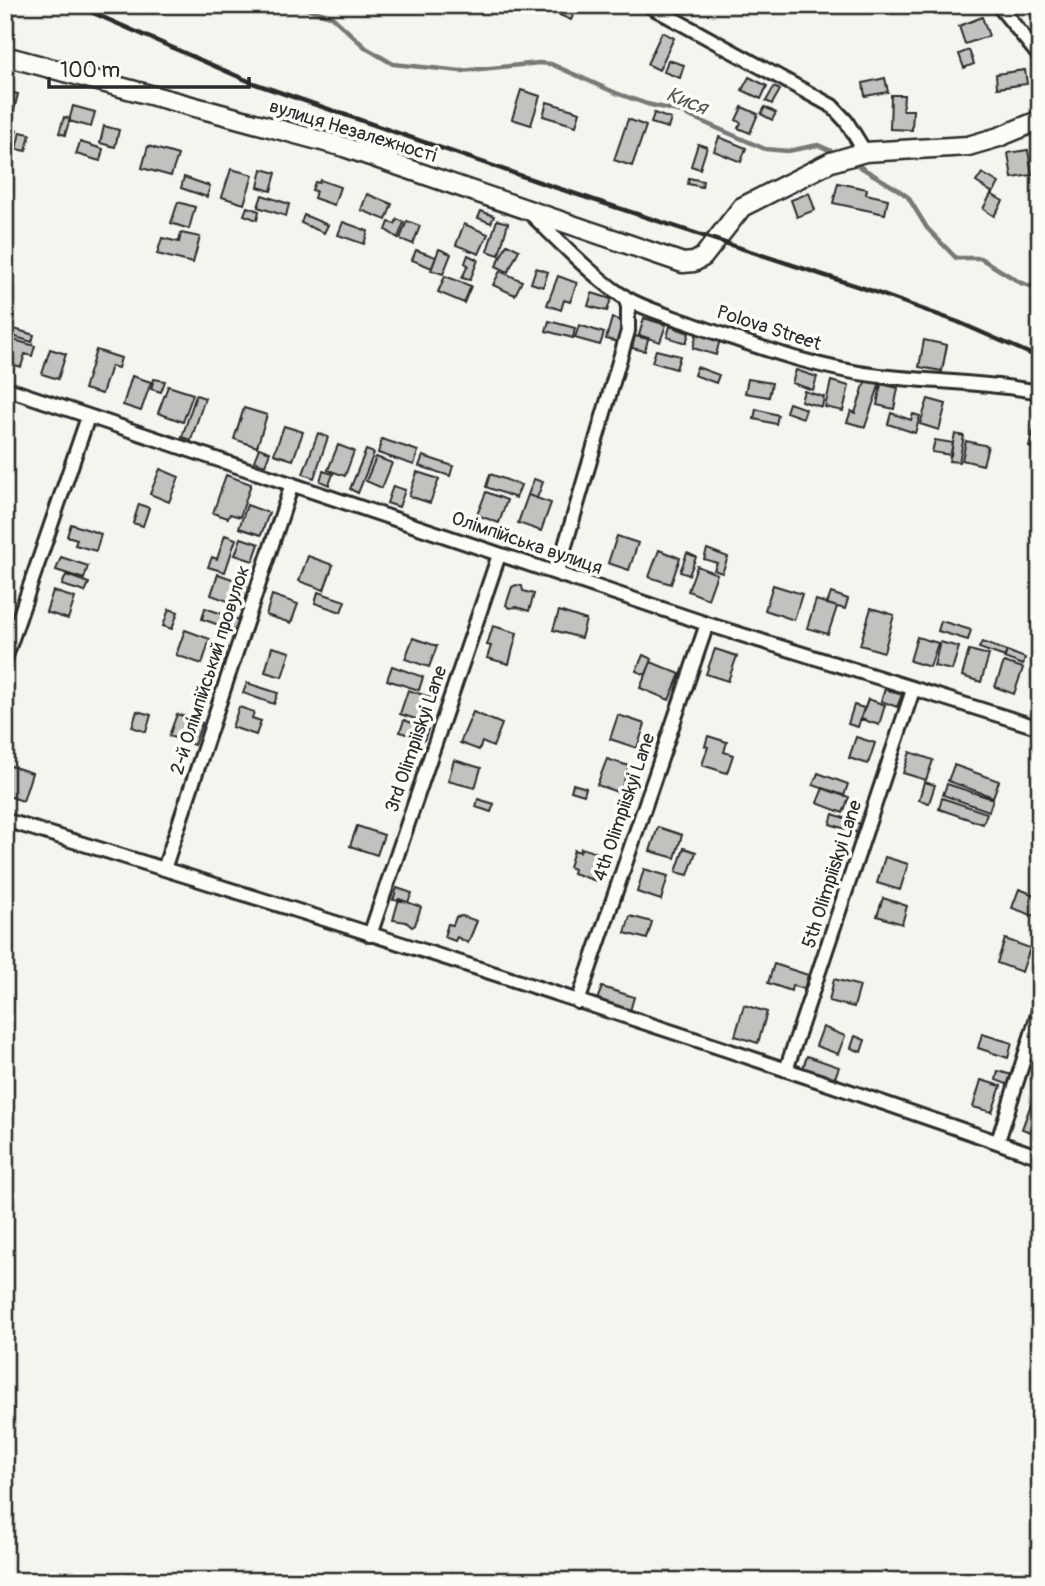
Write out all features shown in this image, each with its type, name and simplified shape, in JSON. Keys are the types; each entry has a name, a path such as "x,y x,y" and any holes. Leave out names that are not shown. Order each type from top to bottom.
{"street":[{"path":"648,5 832,106 846,121 859,153 968,146 1040,120"},
{"path":"998,5 1040,57"},
{"name":"вулиця Незалежності","path":"5,56 344,147 683,263 694,262 703,257 742,208 831,162 859,153"},
{"name":"Polova Street","path":"524,208 586,266 624,296 728,337 835,369 1040,392"},
{"path":"557,573 628,331 628,306 624,296"},
{"name":"Олімпійська вулиця","path":"5,388 707,624 1040,728"},
{"path":"5,659 88,417"},
{"name":"2-й Олімпійський провулок","path":"164,869 292,484"},
{"name":"3rd Olimpiiskyi Lane","path":"370,935 499,555"},
{"name":"4th Olimpiiskyi Lane","path":"578,1002 707,624"},
{"name":"5th Olimpiiskyi Lane","path":"786,1070 914,690"},
{"path":"5,820 578,1002 998,1140 1040,1157"},
{"path":"998,1140 1040,1008"}],"building":[{"path":"552,5 561,5 575,11 571,20 550,11"},
{"path":"982,17 989,36 965,44 959,26"},
{"path":"662,32 674,38 659,70 647,64"},
{"path":"969,50 974,64 964,68 959,54"},
{"path":"668,60 684,65 680,78 664,72"},
{"path":"1025,70 1027,84 997,88 996,74"},
{"path":"749,77 767,86 761,99 742,90"},
{"path":"885,78 888,92 865,96 863,83"},
{"path":"774,87 780,90 772,104 766,101"},
{"path":"521,90 540,96 531,125 512,119"},
{"path":"5,91 18,94 14,110 5,108"},
{"path":"891,95 904,95 903,110 913,110 912,130 890,129"},
{"path":"547,102 580,112 576,126 543,116"},
{"path":"73,106 95,112 91,127 69,121"},
{"path":"742,107 758,114 750,133 738,128 741,123 736,120"},
{"path":"765,107 776,113 772,120 761,114"},
{"path":"654,113 671,119 668,128 651,123"},
{"path":"64,117 70,119 65,135 59,133"},
{"path":"628,119 646,126 632,166 614,160"},
{"path":"104,126 119,130 115,147 100,143"},
{"path":"5,127 17,130 14,141 5,138"},
{"path":"20,132 30,134 26,151 16,149"},
{"path":"719,137 746,148 741,162 714,151"},
{"path":"80,142 103,149 100,161 76,154"},
{"path":"698,144 707,147 700,169 691,166"},
{"path":"148,146 178,155 171,176 142,168"},
{"path":"1028,150 1032,175 1012,178 1008,153"},
{"path":"231,169 253,175 244,204 222,197"},
{"path":"262,169 276,173 271,191 258,187"},
{"path":"982,173 999,183 993,193 976,182"},
{"path":"184,177 210,186 207,197 181,188"},
{"path":"689,178 703,181 702,187 688,184"},
{"path":"320,180 340,187 334,205 314,198 316,191 312,190 315,182 319,183"},
{"path":"838,183 867,189 866,194 888,199 885,214 833,203"},
{"path":"809,193 815,210 797,217 791,200"},
{"path":"367,194 392,204 386,220 361,210"},
{"path":"991,194 1003,201 994,216 983,209"},
{"path":"262,195 289,204 286,216 258,207"},
{"path":"178,202 195,207 189,229 171,223"},
{"path":"247,207 259,211 257,220 244,215"},
{"path":"481,211 494,216 491,223 478,218"},
{"path":"304,215 328,225 324,233 301,223"},
{"path":"397,219 404,222 398,238 386,230 389,222 395,224"},
{"path":"497,220 508,223 499,255 487,251"},
{"path":"407,221 420,226 413,244 400,239"},
{"path":"343,222 368,231 364,244 338,235"},
{"path":"464,224 488,234 479,254 456,245"},
{"path":"181,233 200,237 193,263 157,254 162,238 179,242"},
{"path":"507,244 519,250 508,272 496,266"},
{"path":"439,249 451,254 443,274 431,270"},
{"path":"416,250 436,257 432,268 412,260"},
{"path":"468,255 478,260 470,280 462,278 468,265 465,263"},
{"path":"536,268 548,272 543,287 531,283"},
{"path":"500,271 522,281 515,295 493,285"},
{"path":"445,276 471,286 464,303 438,292"},
{"path":"558,276 577,283 570,302 564,300 561,310 547,305"},
{"path":"592,293 611,299 607,311 588,306"},
{"path":"612,318 623,321 618,342 606,339"},
{"path":"644,318 666,325 660,342 639,335"},
{"path":"549,321 575,328 573,338 546,331"},
{"path":"579,325 604,333 600,345 575,338"},
{"path":"670,326 689,333 686,343 667,337"},
{"path":"11,328 34,335 32,342 9,335"},
{"path":"697,333 720,339 716,355 693,348"},
{"path":"635,336 648,339 645,351 632,348"},
{"path":"7,338 35,346 32,356 25,354 21,367 14,365 11,374 5,372"},
{"path":"924,340 947,345 942,371 919,367"},
{"path":"50,349 66,354 58,379 42,374"},
{"path":"96,350 121,358 118,368 111,366 102,394 84,389"},
{"path":"656,350 680,356 676,369 652,362"},
{"path":"697,367 719,375 716,383 694,375"},
{"path":"796,370 817,377 813,390 792,383"},
{"path":"132,376 151,382 141,411 123,405"},
{"path":"154,379 165,381 161,392 151,389"},
{"path":"748,379 772,383 769,397 745,393"},
{"path":"866,379 880,383 865,427 847,422 851,411 855,413"},
{"path":"831,381 849,386 843,411 825,407"},
{"path":"881,384 898,388 894,409 877,405"},
{"path":"168,386 193,394 183,422 158,413"},
{"path":"804,391 824,397 822,407 801,401"},
{"path":"196,395 205,398 191,440 182,437"},
{"path":"928,399 946,404 939,430 920,424"},
{"path":"789,403 806,409 803,418 786,412"},
{"path":"244,408 267,415 257,447 234,439"},
{"path":"756,409 778,415 776,424 754,419"},
{"path":"891,413 911,420 913,414 920,416 915,433 888,424"},
{"path":"284,426 303,432 293,460 274,454"},
{"path":"1035,426 1040,427 1040,450 1029,447"},
{"path":"318,433 328,437 314,478 303,474"},
{"path":"955,434 964,436 959,462 949,461"},
{"path":"382,439 418,451 414,465 378,453"},
{"path":"935,440 953,443 951,455 932,452"},
{"path":"966,441 988,446 983,465 962,460"},
{"path":"338,445 354,451 345,476 328,470"},
{"path":"259,448 270,452 265,465 254,461"},
{"path":"366,450 374,453 358,493 350,489"},
{"path":"423,456 453,466 450,476 419,466"},
{"path":"376,457 392,463 382,488 366,481"},
{"path":"160,469 179,477 169,502 150,494"},
{"path":"323,471 333,474 329,485 320,481"},
{"path":"417,472 439,479 430,503 409,496"},
{"path":"490,474 521,485 516,498 486,487"},
{"path":"226,475 251,484 240,517 230,514 228,518 213,513"},
{"path":"534,479 543,482 537,498 528,495"},
{"path":"393,486 405,490 399,507 387,503"},
{"path":"486,492 507,500 499,523 477,515"},
{"path":"528,495 551,503 541,531 518,523"},
{"path":"139,504 149,508 143,526 133,523"},
{"path":"247,505 269,513 261,535 239,528"},
{"path":"71,524 101,534 96,551 75,545 77,539 67,536"},
{"path":"225,535 236,539 225,572 208,567 212,557 217,559"},
{"path":"617,536 638,543 629,570 608,563"},
{"path":"241,538 259,544 253,561 235,555"},
{"path":"707,549 728,557 722,573 714,570 717,563 704,559"},
{"path":"659,550 680,558 671,584 649,577"},
{"path":"687,553 696,557 689,575 680,572"},
{"path":"308,556 333,565 324,590 299,581"},
{"path":"61,557 88,566 84,579 56,570"},
{"path":"697,566 717,574 708,599 688,591"},
{"path":"218,574 247,584 239,605 211,595"},
{"path":"66,575 89,583 85,592 62,585"},
{"path":"773,585 802,594 794,620 765,610"},
{"path":"522,586 523,591 534,594 529,611 517,607 509,608 506,605 512,587"},
{"path":"53,591 75,598 68,619 46,612"},
{"path":"318,592 345,601 341,612 315,603"},
{"path":"831,593 848,599 845,609 827,604"},
{"path":"272,595 298,604 291,623 266,615"},
{"path":"816,600 837,607 828,634 807,628"},
{"path":"205,608 240,620 236,631 202,619"},
{"path":"871,608 894,615 884,652 860,645"},
{"path":"169,609 178,612 172,629 163,626"},
{"path":"559,611 586,620 581,638 553,630"},
{"path":"941,621 971,630 968,640 938,631"},
{"path":"493,626 517,633 509,664 487,658 491,646 487,645"},
{"path":"185,630 210,639 202,664 176,655"},
{"path":"917,637 938,643 930,667 910,661"},
{"path":"413,638 437,646 429,667 405,659"},
{"path":"940,642 959,647 952,670 934,666"},
{"path":"982,642 1007,651 1005,657 979,648"},
{"path":"272,647 290,652 282,677 265,672"},
{"path":"715,649 737,656 728,681 706,674"},
{"path":"969,650 989,655 981,682 962,676"},
{"path":"1007,651 1025,658 1023,665 1004,658"},
{"path":"643,655 652,659 646,675 636,671"},
{"path":"651,662 680,674 669,700 640,688"},
{"path":"1004,662 1023,668 1014,694 995,687"},
{"path":"392,666 423,677 419,690 387,680"},
{"path":"247,683 278,693 274,704 243,693"},
{"path":"885,689 902,695 897,707 881,701"},
{"path":"408,690 430,697 422,721 400,714"},
{"path":"868,699 885,705 879,725 861,719"},
{"path":"854,705 864,708 858,727 848,724"},
{"path":"239,707 254,712 252,718 261,721 256,735 232,727"},
{"path":"137,711 151,715 146,732 132,727"},
{"path":"473,712 502,724 493,747 482,742 479,750 460,743"},
{"path":"177,714 202,723 194,745 169,736"},
{"path":"618,715 645,724 637,748 610,739"},
{"path":"404,720 428,729 424,740 400,732"},
{"path":"708,736 727,742 724,752 733,755 727,773 702,765 708,747 705,746"},
{"path":"856,737 875,743 868,764 849,758"},
{"path":"910,752 933,760 926,780 903,773"},
{"path":"607,759 629,766 620,793 597,785"},
{"path":"454,760 481,768 475,788 448,781"},
{"path":"8,765 32,773 23,801 5,795 5,772"},
{"path":"954,765 999,781 993,797 948,781"},
{"path":"818,773 848,784 844,796 813,785"},
{"path":"924,782 935,785 929,803 919,800"},
{"path":"573,784 586,788 584,795 571,791"},
{"path":"947,784 993,799 989,811 943,795"},
{"path":"823,788 849,797 843,813 817,803"},
{"path":"942,798 987,813 983,824 939,809"},
{"path":"478,799 494,804 491,812 476,807"},
{"path":"833,814 861,824 858,833 830,824"},
{"path":"357,826 384,835 377,855 350,846"},
{"path":"658,827 682,835 675,858 650,851"},
{"path":"581,848 604,855 596,881 573,873 574,869 569,867 574,850 580,852"},
{"path":"684,848 696,852 688,875 676,872"},
{"path":"885,857 908,864 900,890 877,883"},
{"path":"644,869 668,876 661,900 637,892"},
{"path":"397,888 412,893 408,902 393,900"},
{"path":"1019,889 1040,897 1040,918 1012,908"},
{"path":"883,898 907,906 902,924 877,916"},
{"path":"399,899 421,907 412,927 406,922 393,920"},
{"path":"462,916 477,921 468,943 457,937 455,941 444,937 448,924 453,925 456,917"},
{"path":"630,916 652,922 647,939 625,933"},
{"path":"1005,939 1030,948 1022,972 997,963"},
{"path":"774,964 808,975 804,989 792,985 791,991 768,983"},
{"path":"834,979 860,986 854,1007 829,1001"},
{"path":"602,987 634,997 630,1011 597,1000"},
{"path":"744,1005 767,1012 758,1043 735,1036"},
{"path":"823,1027 845,1036 838,1054 816,1046"},
{"path":"982,1034 1012,1043 1008,1058 978,1048"},
{"path":"855,1036 865,1040 861,1052 851,1048"},
{"path":"807,1056 839,1067 834,1080 803,1068"},
{"path":"998,1071 1012,1075 1009,1085 996,1080"},
{"path":"981,1080 1001,1086 992,1112 973,1107"},
{"path":"1031,1104 1040,1107 1040,1135 1022,1129"}],"waterway":[{"name":"Кися","path":"294,5 331,16 366,48 393,64 461,71 551,64 616,93 678,111 765,149 788,151 818,145 838,154"},
{"name":"Кися","path":"852,162 908,197 927,228 956,258 980,258 1021,283 1040,289"}],"railway":[{"path":"75,5 253,83 542,183 872,291 958,322 1040,358"}]}
